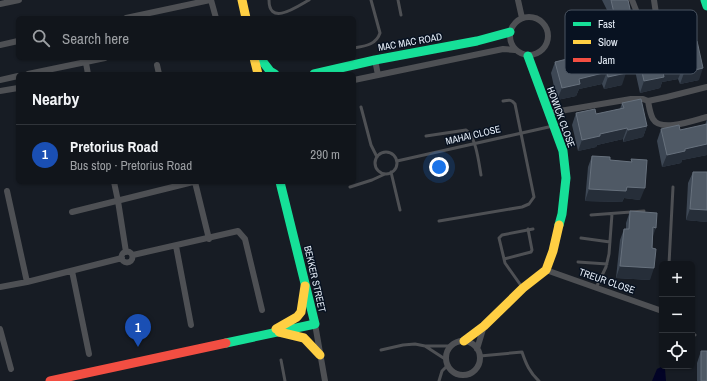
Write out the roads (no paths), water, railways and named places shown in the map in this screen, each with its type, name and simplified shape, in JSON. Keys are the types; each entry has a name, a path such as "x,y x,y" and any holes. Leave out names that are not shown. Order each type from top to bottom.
{"main road":[{"path":"242,0 246,16"},
{"path":"705,0 707,6"},
{"name":"MAC MAC ROAD","path":"324,72 375,60 477,41 510,32"},
{"name":"HOWICK CLOSE","path":"528,56 563,151 566,178 562,214 553,251 546,270"},
{"path":"254,60 258,72"},
{"path":"262,60 272,72"},
{"name":"BEKKER STREET","path":"280,184 315,324"},
{"path":"464,341 484,326 523,288 546,270"},
{"path":"273,333 301,312 306,283"},
{"path":"50,381 315,324"},
{"path":"273,333 304,338 320,355"}],"street":[{"path":"0,4 19,0"},
{"path":"135,16 211,0 215,16"},
{"path":"518,0 522,18"},
{"path":"632,0 636,10"},
{"path":"654,0 655,10"},
{"path":"528,17 540,20 548,31 547,44 539,53 528,56 520,54 511,45 510,32 516,22 522,18 528,17"},
{"path":"0,45 16,41"},
{"path":"356,80 503,49 515,50"},
{"path":"39,72 97,60"},
{"path":"375,60 378,75"},
{"path":"86,63 88,72"},
{"path":"158,65 159,72"},
{"path":"0,80 16,76"},
{"path":"548,113 631,98 648,101 707,87"},
{"path":"0,91 16,88"},
{"path":"648,101 653,119 661,125 679,124 707,116"},
{"path":"0,287 27,282 122,258 123,254 126,252 114,184"},
{"path":"72,212 186,184"},
{"path":"195,184 209,238"},
{"path":"7,191 27,282"},
{"path":"126,252 130,252 133,255 238,231 245,239 262,310"},
{"path":"176,246 191,325"},
{"path":"122,258 125,262 128,262 132,260 133,255"},
{"name":"TREUR CLOSE","path":"546,270 659,310"},
{"path":"72,271 89,354"},
{"name":"BEKKER STREET","path":"315,324 324,380"},
{"path":"477,349 484,326"},
{"path":"0,329 11,369"},
{"path":"464,341 471,343 477,349 480,356 479,364 474,371 467,375 459,375 452,372 447,366 445,359 451,346 457,342 464,341"}],"lane":[{"path":"269,0 269,6 274,12 279,14 284,13 309,0"},
{"path":"356,48 366,46 374,42 378,39 380,33 371,0"},
{"path":"398,0 401,15"},
{"path":"439,221 522,207 529,204 534,197 515,104 512,100 503,101"},
{"path":"361,107 371,145 377,157 376,165 380,172 384,174"},
{"name":"MAHAI CLOSE","path":"397,161 553,126"},
{"path":"426,136 466,130 470,133 474,143 481,175"},
{"path":"350,186 372,180 391,172 396,167 397,161 392,153 384,152 377,157"},
{"path":"391,172 400,210"},
{"path":"669,261 673,187"},
{"path":"591,215 644,211"},
{"path":"596,288 607,264 612,214"},
{"path":"523,288 504,259 499,238 500,236 533,228"},
{"path":"504,259 531,252 532,250 528,230"},
{"path":"581,238 610,242"},
{"path":"578,262 607,264"},
{"path":"381,350 415,344 424,346 451,346"},
{"path":"424,346 445,359"},
{"path":"480,356 522,352 528,367 539,381"},
{"path":"281,360 285,381"},
{"path":"439,381 442,371 447,366"}],"water":[{"path":"657,369 665,369 666,381 652,381"}],"place":[{"name":"Pretorius Road","path":"138,347"}]}
